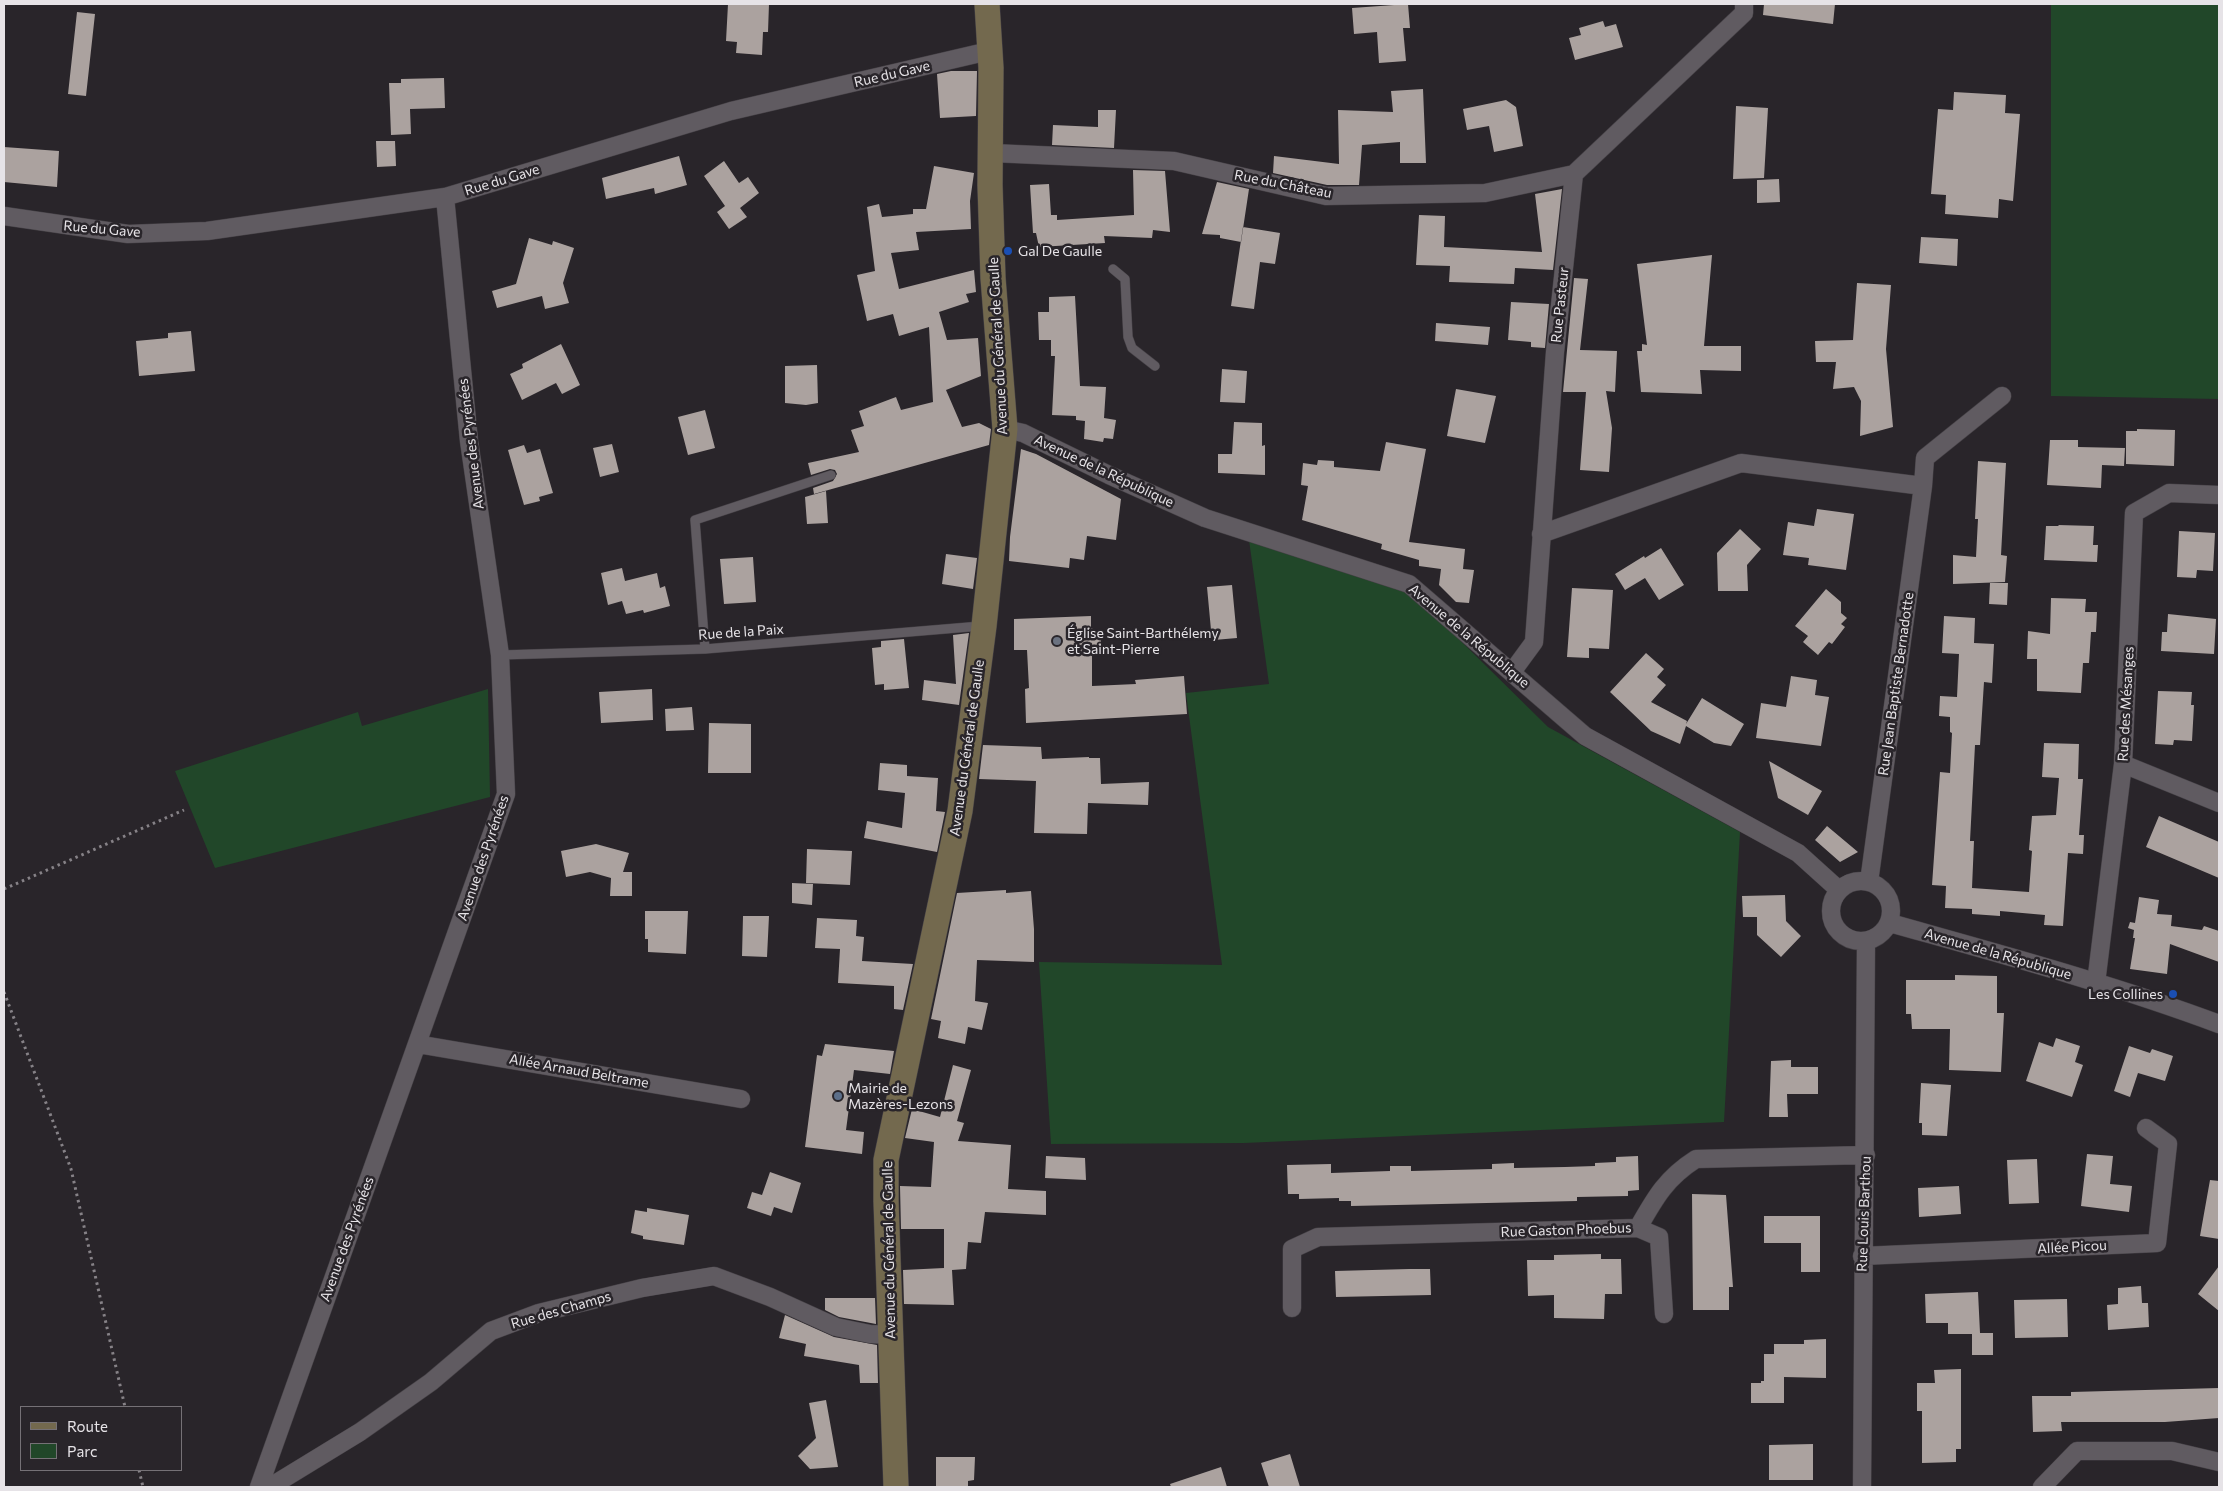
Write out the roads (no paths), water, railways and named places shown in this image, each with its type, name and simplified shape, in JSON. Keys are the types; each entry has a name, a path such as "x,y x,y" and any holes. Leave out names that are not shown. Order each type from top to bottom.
{"main road":[{"name":"Avenue du Général de Gaulle","path":"896,1487 886,1160 960,811 984,626 1006,429 993,278 990,185 992,152 991,68 987,4"}],"street":[{"path":"1574,174 1744,13 1744,4"},
{"name":"Rue du Gave","path":"4,216 128,234 207,231 445,197 731,111 989,51"},
{"name":"Rue du Château","path":"992,152 1174,161 1326,196 1485,193 1574,174"},
{"name":"Rue Pasteur","path":"1512,672 1534,642 1556,352 1574,174"},
{"name":"Avenue des Pyrénées","path":"259,1487 506,794 500,656 469,441 445,197"},
{"name":"Rue Jean Baptiste Bernadotte","path":"1870,882 1923,486 1925,458 2002,396"},
{"name":"Avenue de la République","path":"1006,429 1023,433 1109,475 1205,518 1409,584 1585,736 1798,853 1839,890"},
{"path":"1541,534 1741,463 1923,486"},
{"name":"Rue des Mésanges","path":"2096,983 2123,764 2134,513 2169,494 2219,495"},
{"path":"2123,764 2219,803"},
{"path":"1853,882 1870,882 1879,886 1889,898 1892,913 1890,923 1880,935 1866,942 1848,939 1834,925 1831,907 1839,890 1853,882"},
{"name":"Avenue de la République","path":"1890,923 2096,983 2164,1004 2219,1024"},
{"name":"Rue Louis Barthou","path":"1862,1487 1862,1256 1866,1155 1866,942"},
{"name":"Allée Arnaud Beltrame","path":"417,1044 741,1098"},
{"name":"Allée Picou","path":"1862,1256 2157,1243 2168,1144 2146,1128"},
{"name":"Rue Gaston Phoebus","path":"1292,1308 1292,1249 1318,1238 1638,1228 1656,1196 1677,1170 1696,1159 1866,1155"},
{"path":"1638,1228 1660,1237 1664,1314"},
{"name":"Rue des Champs","path":"270,1487 360,1432 392,1410 431,1382 491,1331 539,1313 642,1288 714,1276 770,1297 836,1327 870,1334 890,1335"},
{"path":"2042,1487 2077,1450 2172,1451 2219,1462"}],"lane":[{"path":"1113,269 1125,279 1128,337 1132,348 1155,366"},
{"path":"705,649 695,520 831,475"},
{"name":"Rue de la Paix","path":"500,656 705,649 984,626"}],"place":[{"name":"Gal De Gaulle","path":"1008,251"},
{"name":"Église Saint-Barthélemy et Saint-Pierre","path":"1057,641"},
{"name":"Les Collines","path":"2173,994"},
{"name":"Mairie de Mazères-Lezons","path":"838,1096"}]}
